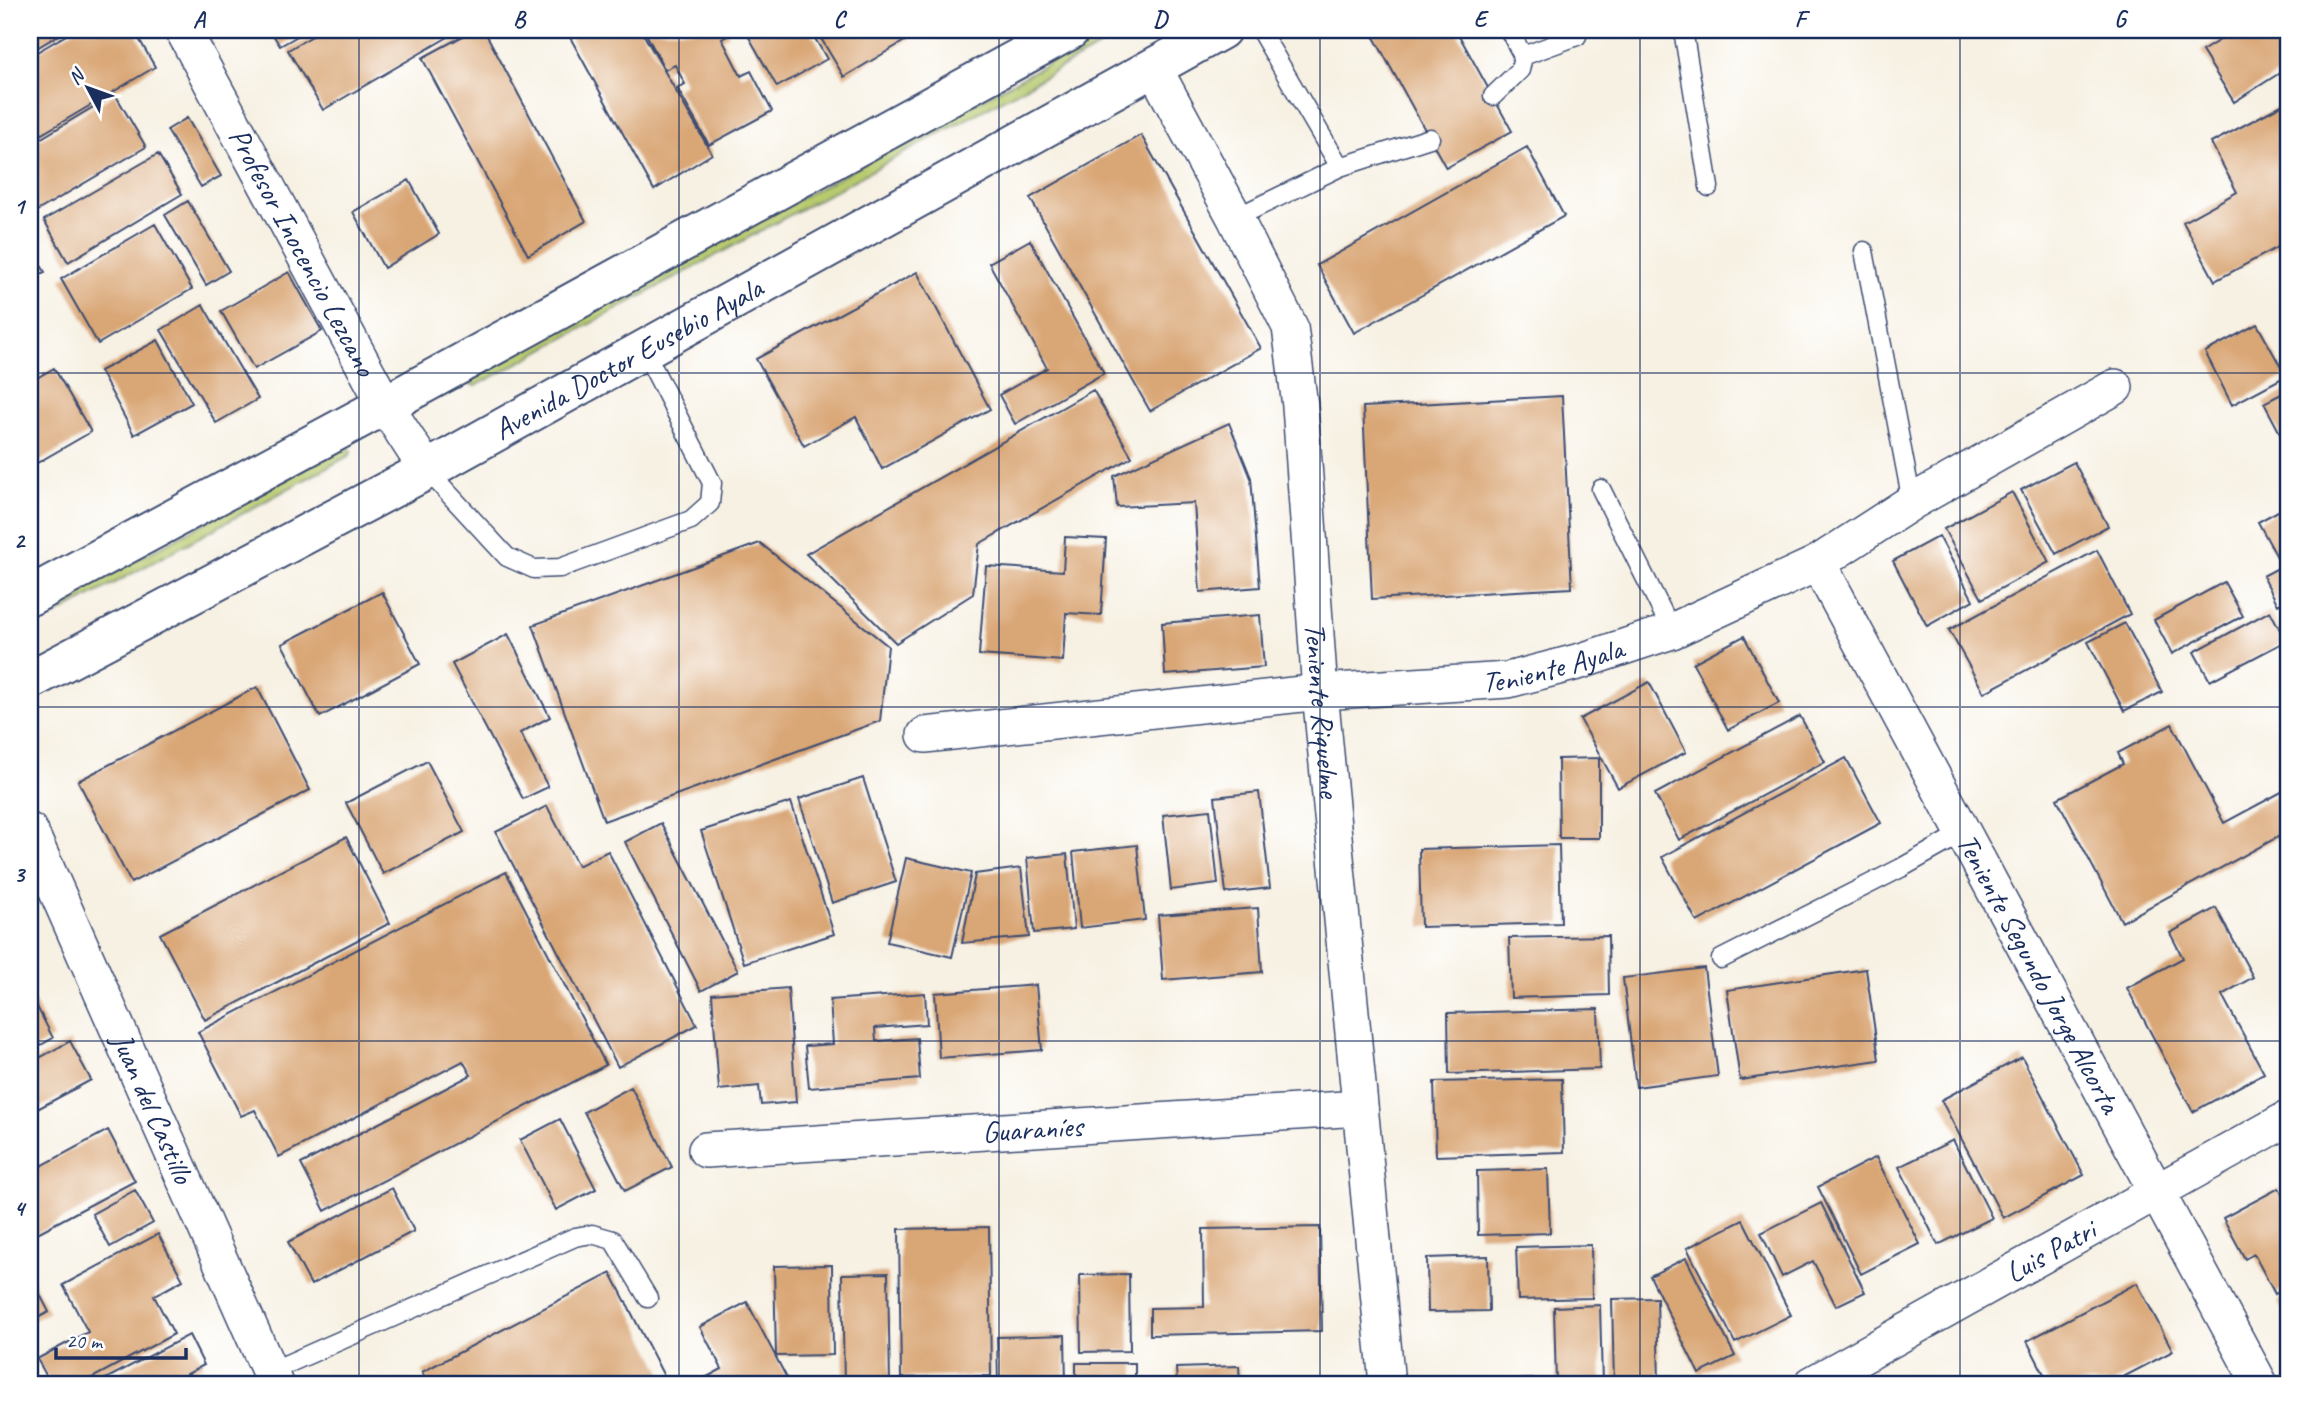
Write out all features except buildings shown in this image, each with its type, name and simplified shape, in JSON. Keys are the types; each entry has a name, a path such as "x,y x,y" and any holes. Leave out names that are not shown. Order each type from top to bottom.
{"highway":[{"path":"30,596 1070,30"},
{"name":"Avenida Doctor Eusebio Ayala","path":"30,680 427,470 1221,30"}],"street":[{"name":"Profesor Inocencio Lezcano","path":"183,30 385,405 427,470"},
{"name":"Teniente Riquelme","path":"1154,68 1290,327 1300,406 1320,691 1387,1384"},
{"name":"Teniente Ayala","path":"925,735 1320,691 1508,680 1581,662 1672,631 1818,563 1912,502 2115,387"},
{"name":"Teniente Segundo Jorge Alcorta","path":"1818,563 2260,1384"},
{"name":"Juan del Castillo","path":"30,831 263,1380"},
{"name":"Guaraníes","path":"706,1150 1360,1108"},
{"name":"Luis Patri","path":"1812,1384 2289,1118"}],"lane":[{"path":"1260,30 1339,167"},
{"path":"1493,96 1520,69 1523,56 1509,30"},
{"path":"1684,30 1709,187"},
{"path":"1523,56 1577,36"},
{"path":"1235,218 1339,167 1430,138"},
{"path":"1864,251 1912,502"},
{"path":"427,470 507,557 534,569 560,568 691,520 710,503 712,484 644,350"},
{"path":"1601,489 1672,631"},
{"path":"1721,959 1901,868 1963,833"},
{"path":"263,1380 575,1237 592,1234 613,1240 648,1298"}],"green space":[{"path":"1109,30 1130,30 476,386 470,384 472,377"},
{"path":"345,446 351,450 350,455 30,629 30,618"}]}
